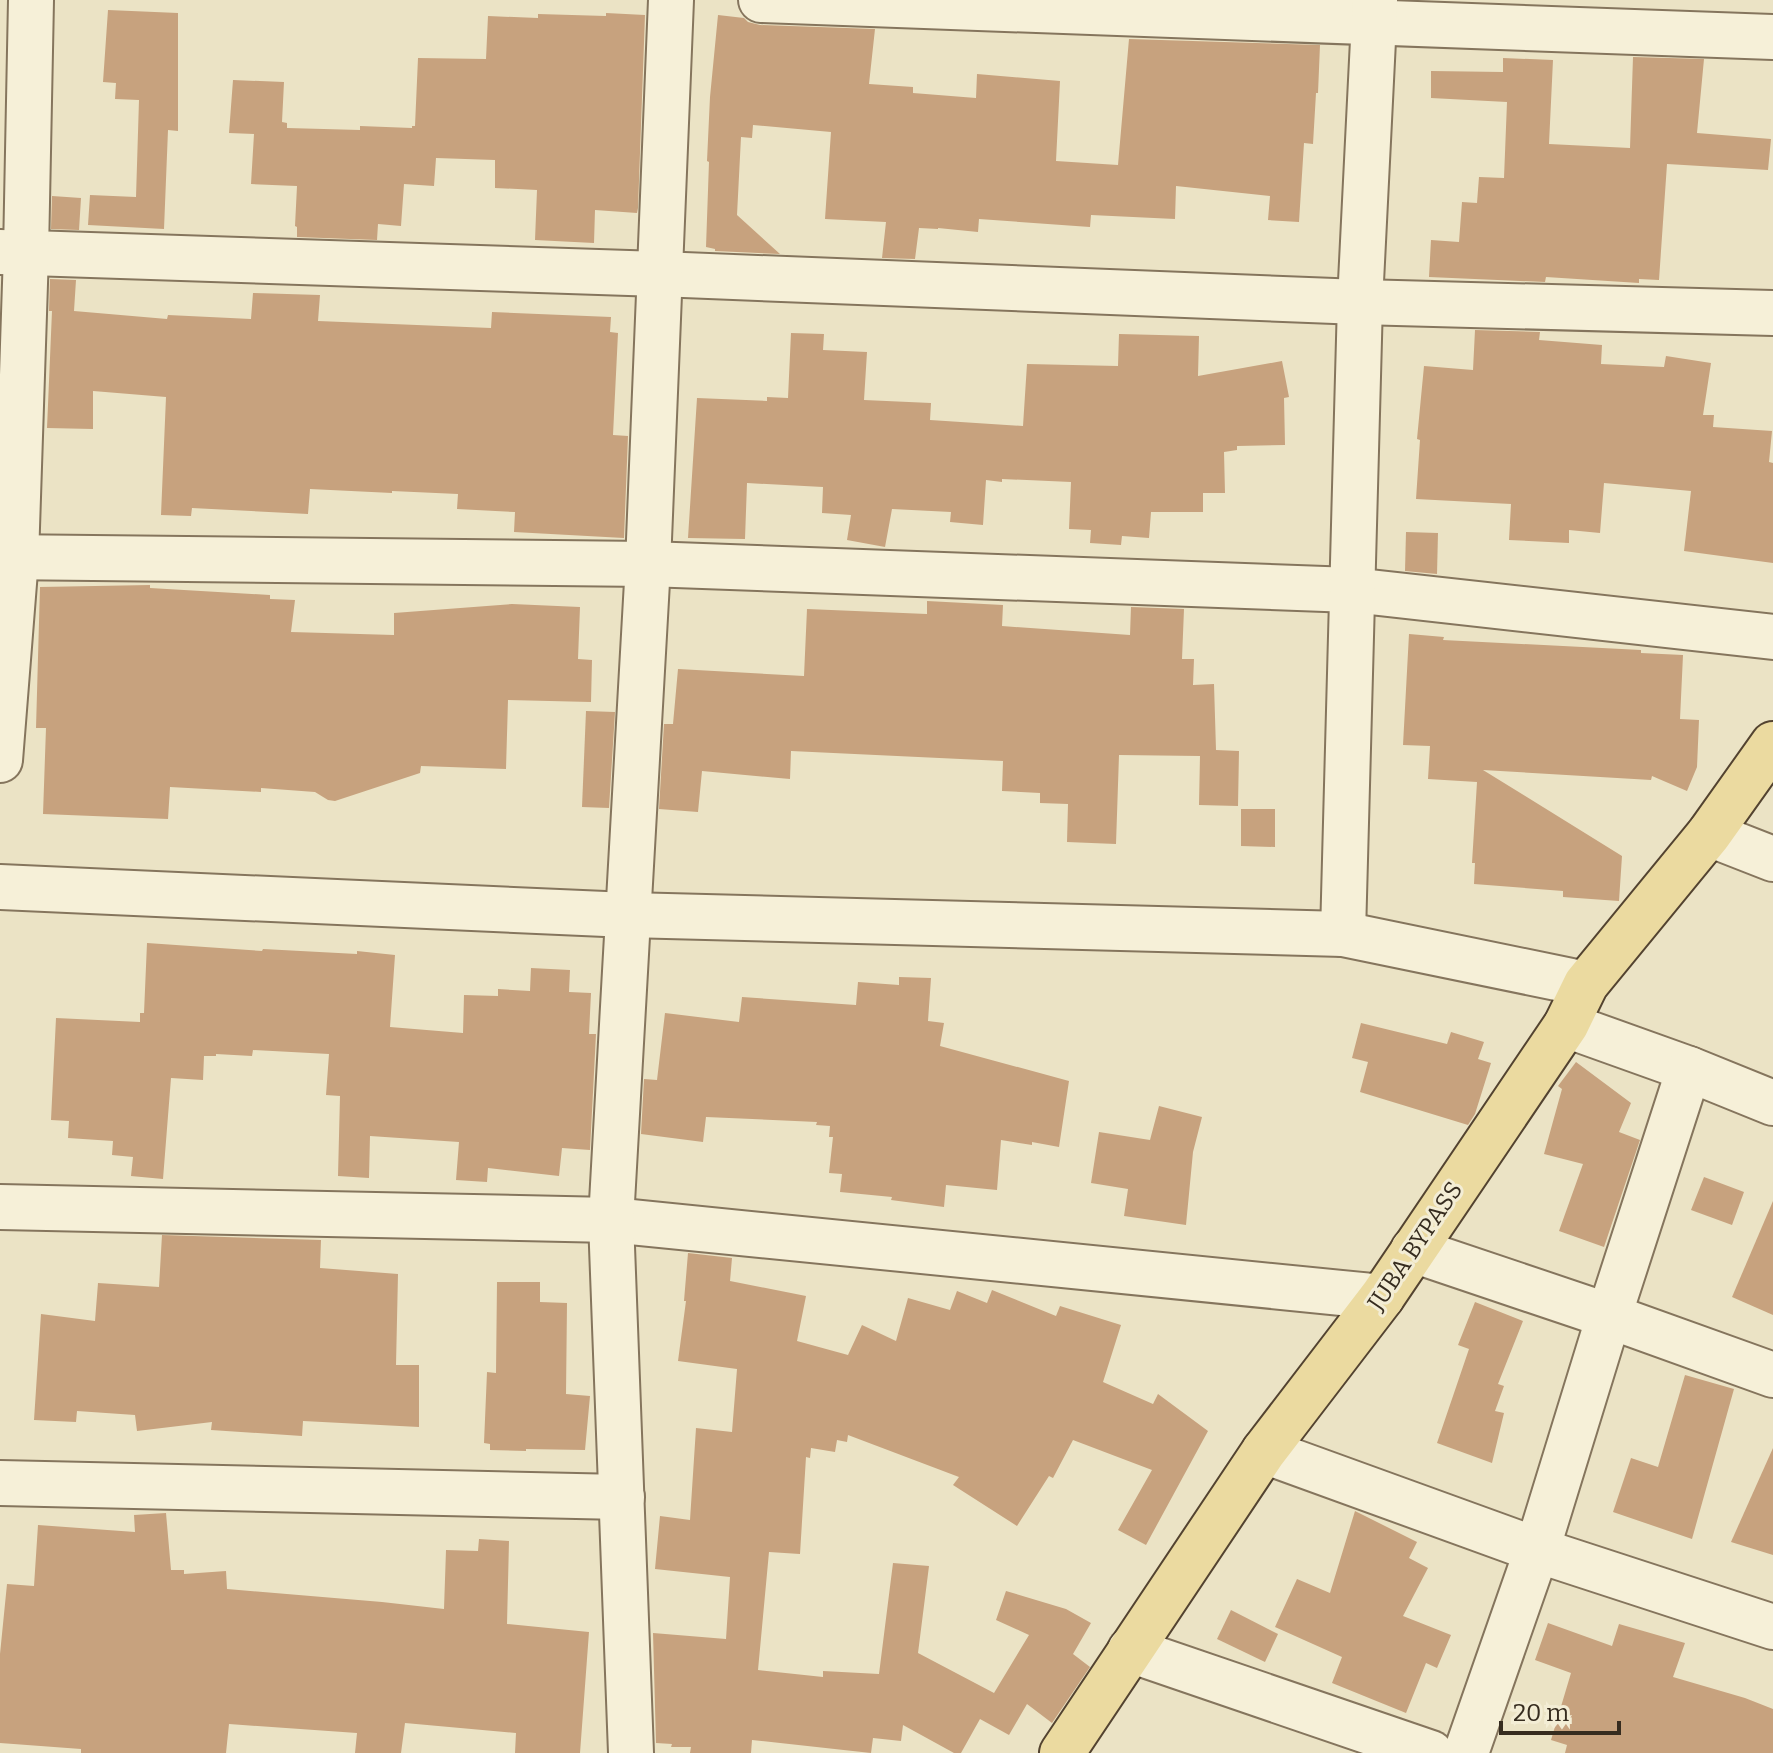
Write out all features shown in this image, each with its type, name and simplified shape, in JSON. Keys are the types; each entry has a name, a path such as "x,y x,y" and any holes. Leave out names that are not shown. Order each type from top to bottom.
{"main road":[{"name":"JUBA BYPASS","path":"1062,1753 1264,1451 1382,1297 1566,1025 1586,984 1709,834 1773,744"}],"street":[{"path":"0,760 8,558 13,252 31,0"},
{"path":"631,1753 611,1220 648,564 671,0"},
{"path":"761,0 1375,11 1773,37"},
{"path":"1343,934 1360,302 1375,11"},
{"path":"13,252 1360,302 1773,313"},
{"path":"8,558 648,564 1352,590 1773,637"},
{"path":"1709,834 1773,859"},
{"path":"0,887 628,915 1343,934 1586,984"},
{"path":"1566,1025 1773,1103"},
{"path":"1466,1753 1537,1550 1689,1069"},
{"path":"0,1207 611,1220 1382,1297"},
{"path":"1413,1250 1773,1375"},
{"path":"1264,1451 1537,1550 1773,1627"},
{"path":"0,1483 622,1497"},
{"path":"1130,1650 1431,1753"}],"building":[{"path":"108,10 178,13 178,131 168,130 164,229 88,225 90,195 136,197 139,100 115,99 116,83 103,82"},
{"path":"606,13 645,15 638,208 637,213 595,210 594,243 535,240 537,190 495,188 495,160 436,158 434,186 404,184 401,226 378,224 377,240 297,237 297,186 251,184 254,134 229,133 233,80 284,82 282,122 287,123 287,128 412,128 415,126 418,58 486,59 488,16 538,18 538,14 606,16"},
{"path":"718,15 744,18 760,25 875,29 869,84 913,87 913,93 976,98 977,74 1060,81 1056,161 1118,165 1129,39 1320,45 1313,144 1304,143 1299,222 1268,220 1270,196 1176,186 1175,219 1091,215 1090,227 979,219 978,232 919,228 915,259 882,258 886,222 825,219 831,132 753,125 752,138 741,137 737,215 780,254 715,251 706,247 707,161"},
{"path":"1633,57 1704,59 1697,133 1771,139 1768,170 1667,164 1659,280 1639,279 1639,283 1546,277 1545,282 1429,277 1431,240 1459,242 1462,202 1477,203 1479,177 1504,178 1507,102 1431,98 1431,71 1503,72 1503,58 1553,60 1549,144 1630,148"},
{"path":"52,196 81,198 79,230 51,229"},
{"path":"50,279 76,280 74,311 167,319 168,315 251,319 253,293 320,295 318,321 491,328 492,312 611,317 610,332 618,333 613,435 628,436 624,538 514,532 515,512 457,509 458,494 310,489 308,514 192,508 191,516 161,515 166,397 93,391 93,429 47,428 52,311 49,311"},
{"path":"1475,330 1540,332 1539,340 1602,345 1601,364 1664,367 1666,356 1711,363 1703,415 1714,415 1713,427 1772,431 1769,462 1773,463 1773,563 1684,551 1691,491 1604,483 1600,533 1569,530 1569,543 1509,540 1511,504 1416,499 1420,440 1417,439 1424,366 1473,370"},
{"path":"791,333 824,334 823,350 867,352 864,400 931,403 930,420 1023,426 1027,364 1118,366 1119,334 1199,336 1198,376 1282,361 1289,397 1284,398 1285,445 1237,446 1237,450 1224,452 1225,493 1203,493 1203,512 1151,512 1149,538 1122,536 1121,545 1090,543 1091,530 1069,529 1071,482 1002,479 1002,482 986,480 983,525 950,522 951,512 892,509 885,547 847,540 851,515 822,513 823,487 747,483 745,539 688,538 697,398 767,401 767,397 788,398"},
{"path":"1406,532 1438,533 1437,574 1405,571"},
{"path":"150,585 150,588 270,595 270,599 295,600 291,632 394,635 394,613 512,604 580,607 578,659 592,660 591,702 508,700 506,769 421,766 420,773 335,801 315,792 170,787 168,819 43,814 46,728 36,728 40,587"},
{"path":"927,601 1003,605 1002,626 1130,635 1131,607 1184,609 1182,659 1194,659 1193,685 1214,684 1216,750 1239,751 1238,806 1199,805 1200,756 1119,755 1116,844 1067,842 1068,804 1040,803 1040,793 1002,791 1003,761 791,751 790,779 702,771 698,812 659,809 664,724 673,724 678,669 804,676 807,609 927,614"},
{"path":"1409,634 1444,637 1443,640 1683,655 1680,719 1699,720 1697,767 1687,791 1652,776 1651,780 1483,770 1622,856 1619,901 1563,897 1563,891 1474,884 1475,863 1472,863 1477,782 1428,779 1430,746 1403,745"},
{"path":"586,711 615,712 609,808 582,807"},
{"path":"1241,809 1275,809 1275,847 1241,846"},
{"path":"147,943 262,951 357,954 357,951 395,955 390,1027 463,1033 464,995 498,996 498,989 530,991 531,968 570,970 569,992 591,993 589,1034 596,1034 590,1150 562,1148 559,1176 488,1168 487,1182 456,1180 459,1142 370,1136 369,1178 338,1176 340,1096 326,1095 329,1054 253,1050 252,1056 204,1056 203,1080 171,1078 163,1179 131,1176 133,1157 112,1155 113,1141 68,1138 69,1121 51,1120 56,1018 140,1022 140,1013 144,1013"},
{"path":"899,977 931,978 928,1021 944,1023 940,1046 1069,1081 1059,1147 1001,1140 997,1190 946,1185 944,1207 891,1200 892,1197 840,1192 842,1174 829,1173 833,1137 829,1137 830,1126 816,1125 817,1122 706,1117 703,1142 641,1134 644,1079 657,1080 665,1013 739,1022 742,997 856,1005 858,982 899,985"},
{"path":"1361,1023 1447,1044 1451,1032 1484,1042 1478,1059 1491,1063 1475,1114 1468,1125 1360,1092 1368,1062 1352,1058"},
{"path":"1576,1062 1631,1103 1619,1132 1640,1140 1604,1247 1559,1231 1583,1164 1544,1154 1562,1089 1558,1086"},
{"path":"1159,1106 1202,1117 1193,1152 1186,1225 1124,1216 1128,1189 1091,1183 1099,1132 1150,1140"},
{"path":"1704,1177 1744,1192 1732,1225 1691,1210"},
{"path":"1773,1201 1773,1315 1732,1297"},
{"path":"162,1235 321,1240 320,1268 398,1274 396,1365 419,1365 419,1427 303,1421 302,1436 211,1430 212,1422 137,1431 135,1415 77,1411 76,1422 34,1420 41,1314 95,1321 98,1283 159,1287"},
{"path":"688,1253 732,1258 730,1281 806,1296 797,1341 848,1355 862,1325 896,1341 908,1298 950,1310 957,1291 987,1303 992,1290 1056,1316 1060,1306 1121,1325 1103,1382 1153,1404 1158,1394 1208,1431 1146,1545 1118,1530 1152,1470 1073,1440 1053,1478 1049,1476 1017,1526 953,1485 959,1477 848,1435 847,1442 837,1440 835,1452 811,1448 810,1458 806,1457 800,1554 769,1552 758,1670 823,1677 823,1671 879,1674 893,1563 929,1566 918,1653 994,1693 1029,1635 996,1620 1006,1591 1066,1609 1091,1623 1073,1654 1090,1667 1052,1723 1027,1704 1009,1735 980,1719 961,1753 954,1753 903,1725 901,1741 873,1738 871,1753 752,1740 751,1753 690,1753 691,1747 656,1743 653,1633 726,1639 730,1577 655,1569 660,1516 690,1520 696,1428 732,1432 737,1369 678,1361 686,1301"},
{"path":"497,1282 540,1282 540,1302 567,1303 566,1394 590,1396 585,1450 490,1450 490,1444 484,1443 487,1372 496,1373"},
{"path":"1475,1302 1523,1321 1498,1384 1504,1386 1495,1411 1504,1413 1492,1463 1437,1443 1469,1349 1458,1345"},
{"path":"1685,1375 1734,1389 1692,1539 1613,1512 1631,1458 1658,1467"},
{"path":"1773,1448 1773,1555 1731,1542"},
{"path":"1355,1511 1417,1542 1409,1558 1428,1568 1403,1616 1451,1635 1437,1668 1426,1663 1406,1713 1332,1683 1342,1657 1275,1627 1297,1579 1330,1593"},
{"path":"166,1513 171,1570 184,1570 184,1574 226,1571 227,1589 444,1609 446,1550 478,1551 479,1539 509,1541 507,1624 589,1632 580,1753 515,1753 516,1733 405,1723 401,1753 355,1753 357,1733 229,1724 226,1753 81,1753 81,1749 0,1743 0,1654 7,1584 34,1586 38,1525 135,1532 134,1515"},
{"path":"1231,1610 1278,1634 1265,1662 1217,1639"},
{"path":"1548,1623 1612,1646 1619,1624 1685,1643 1673,1677 1773,1709 1773,1753 1565,1753 1567,1745 1551,1740 1571,1673 1535,1660"}]}
